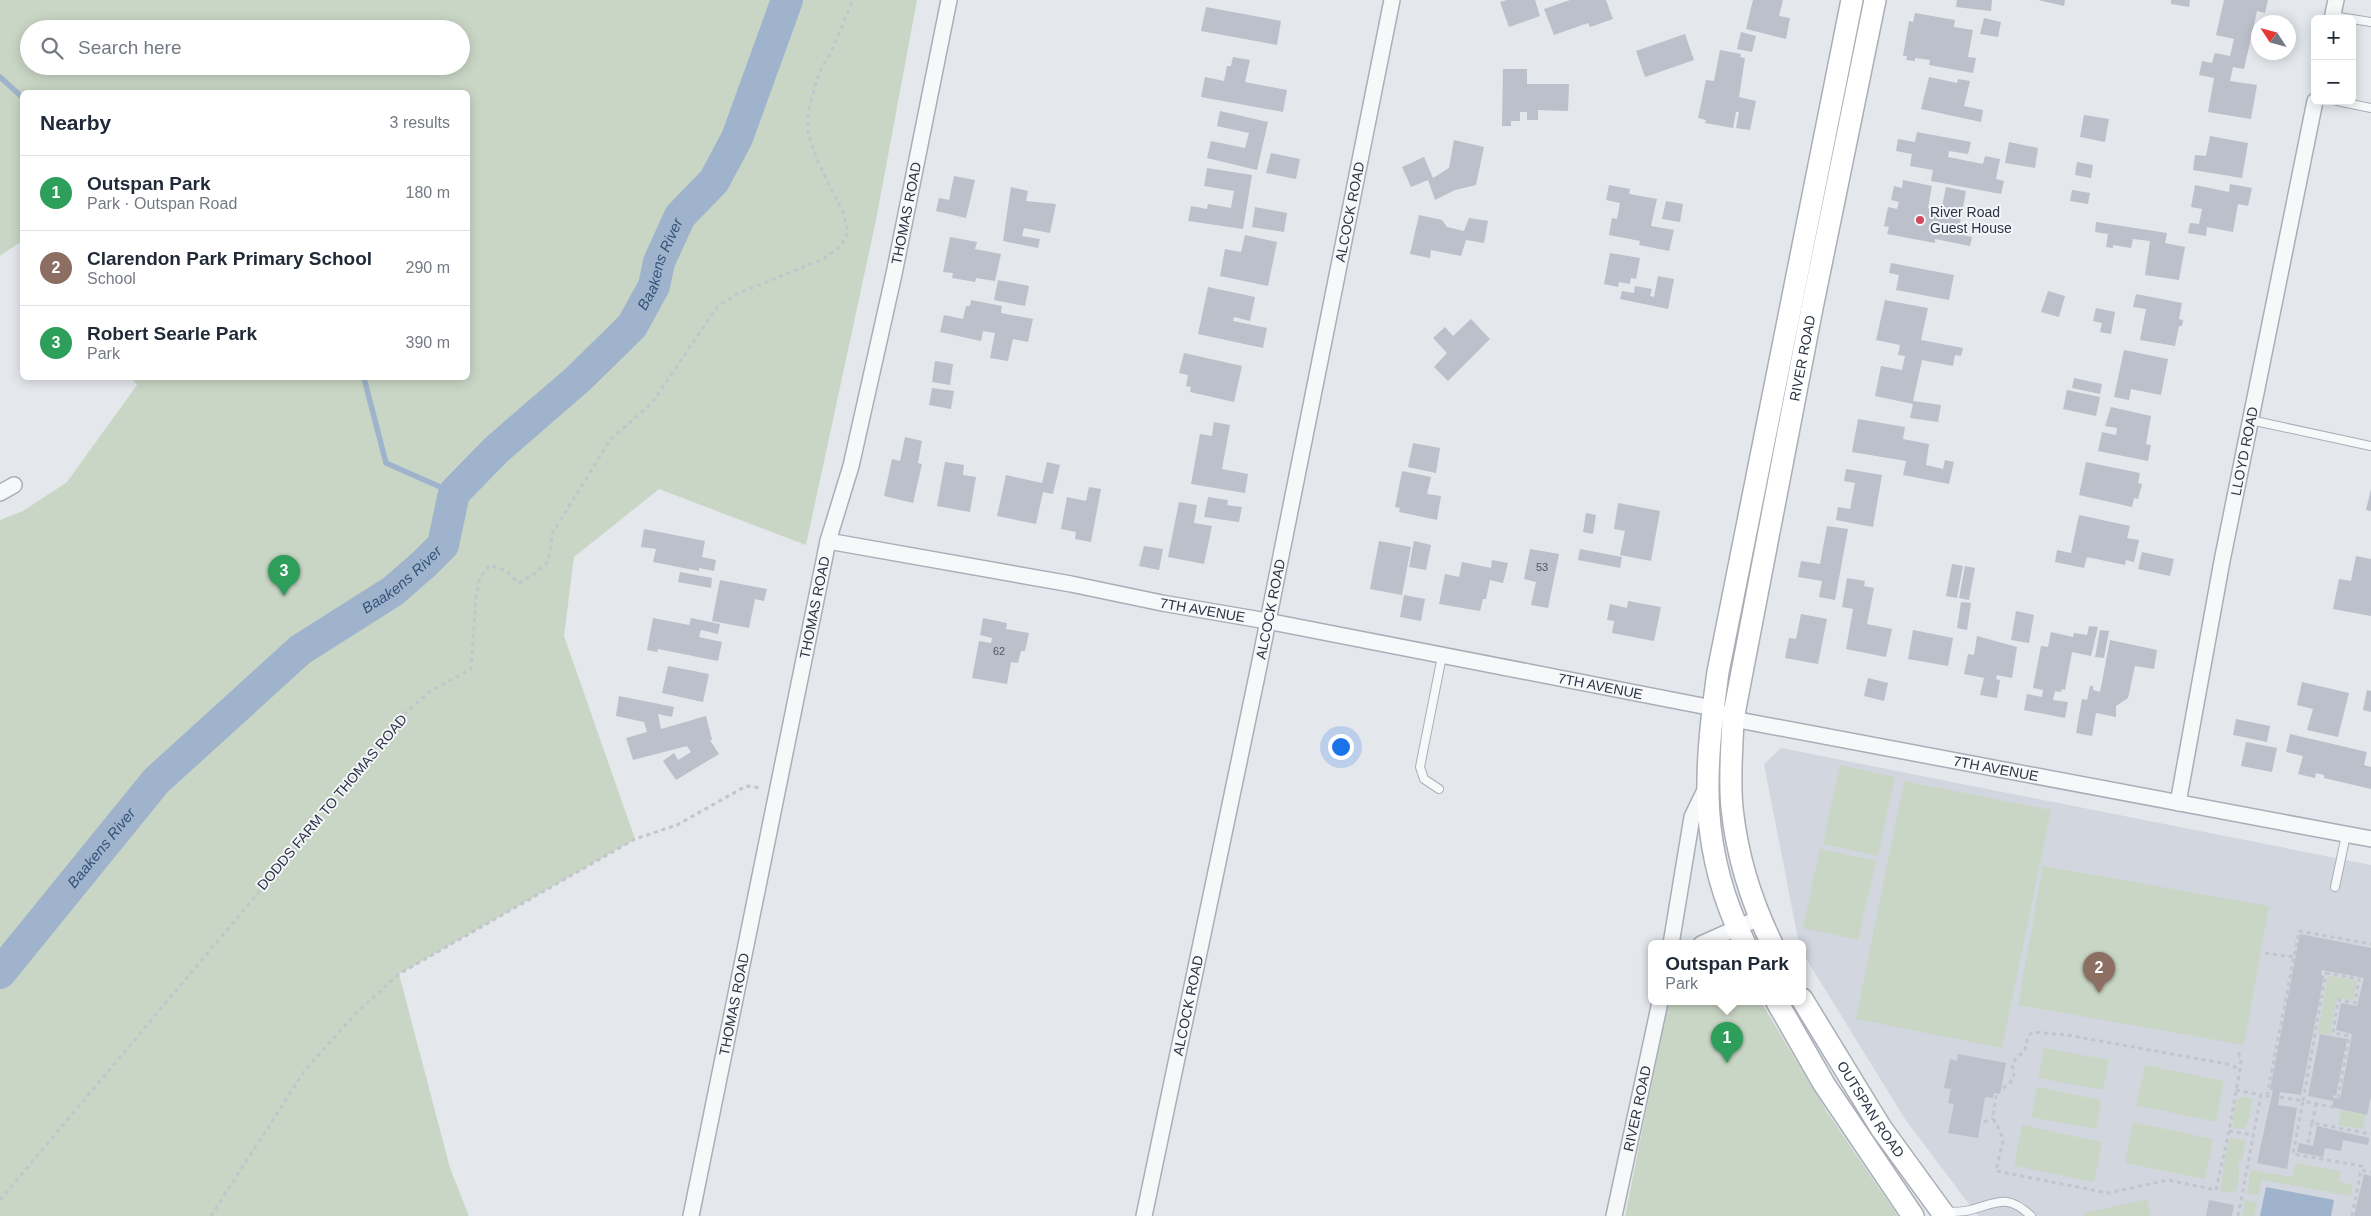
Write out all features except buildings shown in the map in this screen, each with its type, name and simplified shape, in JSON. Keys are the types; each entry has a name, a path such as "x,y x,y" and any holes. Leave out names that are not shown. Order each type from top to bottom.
{"main road":[{"name":"RIVER ROAD","path":"1713,708 1852,0"},
{"name":"RIVER ROAD","path":"1733,719 1794,399 1875,0"},
{"path":"1820,161 1841,165"},
{"path":"1773,395 1794,399"},
{"path":"1713,708 1706,788 1710,833 1718,875 1741,937"},
{"path":"1733,719 1732,808 1743,865 1759,918 1770,940"},
{"name":"OUTSPAN ROAD","path":"1779,1005 1824,1084 1913,1216"},
{"name":"OUTSPAN ROAD","path":"1806,1005 1881,1128 1943,1214"}],"street":[{"name":"THOMAS ROAD","path":"691,1216 828,541 851,466 894,274 949,0"},
{"name":"ALCOCK ROAD","path":"1144,1216 1267,621 1392,0"},
{"path":"2333,15 2336,0"},
{"name":"LLOYD ROAD","path":"2178,803 2195,701 2314,105"},
{"path":"0,493 14,486"},
{"name":"7TH AVENUE","path":"828,541 1267,621 1713,708 1733,719 2371,839"},
{"path":"1672,940 1692,817 1706,788"},
{"path":"1724,940 1741,937 1759,918"},
{"name":"RIVER ROAD","path":"1614,1216 1659,1005"}],"lane":[{"path":"2356,20 2371,22"},
{"path":"2356,105 2371,108"},
{"path":"2250,420 2371,446"},
{"path":"1439,789 1424,779 1420,766 1442,656"},
{"path":"2335,887 2346,835"},
{"path":"1943,1214 1969,1210 1986,1203 2003,1201 2019,1206 2031,1216"}],"path":[{"name":"DODDS FARM TO THOMAS ROAD","path":"0,1200 316,824 394,722 429,692 472,669 474,618 480,578 490,565 506,571 519,584 533,576 548,562 553,532 610,440 652,403 717,307 737,294 823,259 840,247 848,233 846,224 830,183 816,160 808,133 808,112 818,73 830,52 853,0"},
{"path":"211,1216 305,1070 356,1013 399,974 635,839 677,825 746,786 778,790"},
{"path":"2267,1096 2299,931 2371,944"},
{"path":"2265,953 2294,957"},
{"path":"2280,1097 2303,1101 2316,1104 2332,1106 2334,1097 2338,1098 2349,1036 2333,1033 2338,1000 2355,1004 2359,979 2326,973 2303,1101 2293,1154 2362,1166 2352,1216"},
{"path":"2003,1088 2014,1077 2012,1063 2025,1050 2029,1034 2035,1032 2067,1035 2227,1064 2240,1069"},
{"path":"1996,1095 1993,1118 2003,1137 1996,1171 2108,1194 2168,1180 2216,1190 2240,1069 2241,1060 2238,1052"},
{"path":"2236,1090 2272,1097"},
{"path":"2238,1216 2261,1094"},
{"path":"2308,1143 2316,1104"},
{"path":"1984,1122 1993,1118"},
{"path":"2312,1123 2371,1134"},
{"path":"2229,1131 2254,1135"},
{"path":"2361,1170 2371,1172"}],"shaded area":[{"path":"1781,748 2371,865 2371,1216 1978,1216 1905,1119 1806,958 1806,940 1798,940 1764,764"}],"green space":[{"path":"0,0 917,0 876,220 806,545 659,489 574,557 564,636 635,839 399,974 450,1168 469,1216 0,1216 0,520 23,511 67,482 137,385 133,380 470,380 470,90 20,90 20,242 0,256"},
{"path":"1840,765 1895,777 1878,856 1823,844"},
{"path":"1904,781 2051,810 2002,1048 1856,1019"},
{"path":"1820,849 1876,861 1858,940 1803,928"},
{"path":"2043,866 2269,906 2244,1045 2018,1005"},
{"path":"2328,976 2357,981 2353,1000 2336,998 2330,1035 2318,1033"},
{"path":"1667,1005 1763,1005 1827,1112 1898,1216 1625,1216"},
{"path":"2044,1048 2109,1060 2103,1090 2038,1078"},
{"path":"2145,1065 2224,1081 2216,1122 2136,1105"},
{"path":"2037,1087 2101,1100 2096,1129 2031,1117"},
{"path":"2241,1097 2252,1099 2248,1123 2244,1129 2234,1128 2232,1125 2236,1101"},
{"path":"2341,1110 2366,1114 2363,1129 2338,1125"},
{"path":"2133,1122 2213,1139 2205,1179 2125,1163"},
{"path":"2022,1125 2102,1142 2094,1182 2014,1166"},
{"path":"2231,1138 2246,1140 2242,1160 2238,1163 2239,1178 2236,1191 2230,1193 2220,1191 2227,1146"},
{"path":"2296,1163 2341,1171 2339,1182 2353,1185 2351,1196 2262,1180 2258,1195 2247,1193 2251,1170 2293,1177"},
{"path":"2147,1199 2151,1216 2084,1216 2084,1213"},
{"path":"2245,1200 2257,1203 2254,1216 2242,1216"}],"water":[{"path":"2266,1187 2334,1200 2331,1216 2260,1216"}],"waterway":[{"name":"Baakens River","path":"0,973 156,781 300,650 393,591 424,564 443,545 454,493 497,449 578,379 632,326 654,286 659,262 680,216 714,181 737,138 787,0"},
{"path":"0,77 20,95"},
{"path":"365,380 386,463 454,493"}],"place":[{"name":"River Road Guest House","path":"1920,220"},
{"name":"Robert Searle Park","path":"284,596"},
{"name":"Clarendon Park Primary School","path":"2099,993"},
{"name":"Outspan Park","path":"1727,1063"}]}
